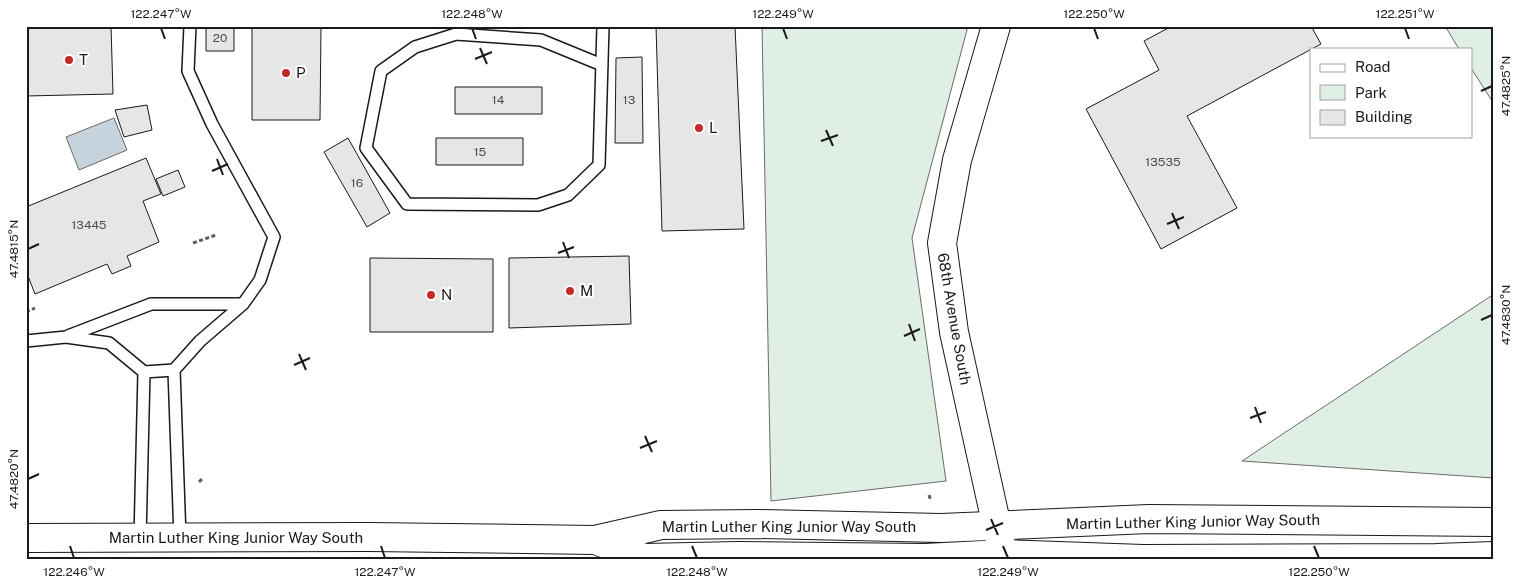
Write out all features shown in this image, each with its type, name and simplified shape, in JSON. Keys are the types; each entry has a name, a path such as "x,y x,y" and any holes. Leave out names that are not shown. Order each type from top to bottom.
{"main road":[{"name":"68th Avenue South","path":"996,26 958,160 942,243 954,332 1003,554"},
{"name":"Martin Luther King Junior Way South","path":"26,538 369,537 595,540 661,525 758,524 941,528 1149,519 1494,522"},
{"name":"Martin Luther King Junior Way South","path":"595,540 644,558 738,556 925,558 1003,554 1143,559 1436,558 1494,556"}],"lane":[{"path":"180,538 174,370 200,341 243,304 260,280 274,237 212,124 188,72 190,26"},
{"path":"602,64 541,40 456,34 415,47 381,71 366,148 407,204 538,205 568,195 598,166 602,64 603,26"},
{"path":"66,337 151,304 243,304"},
{"path":"26,341 66,337 109,343 144,372 174,370"},
{"path":"140,538 144,372"}],"path":[{"path":"193,243 216,235"},
{"path":"26,312 35,308"},
{"path":"199,482 203,478"},
{"path":"929,495 931,501"}],"green space":[{"path":"762,26 968,26 912,238 946,481 771,501"},
{"path":"1445,26 1494,26 1494,104 1472,70 1472,48 1458,48"},
{"path":"1494,294 1494,478 1242,461"}],"shaded area":[{"path":"114,118 127,150 79,170 66,137"}],"building":[{"name":"T","path":"26,26 111,26 113,94 26,96"},
{"path":"206,26 234,26 234,51 206,51"},
{"name":"P","path":"252,26 321,26 320,120 252,120"},
{"name":"L","path":"656,26 735,26 744,229 662,231"},
{"path":"1172,26 1311,26 1321,44 1310,48 1310,50 1187,116 1237,208 1161,249 1086,109 1159,70 1144,41"},
{"path":"642,57 643,143 615,143 616,58"},
{"path":"455,87 542,87 542,114 455,114"},
{"path":"147,105 152,130 124,137 115,110"},
{"path":"348,138 390,213 367,227 324,152"},
{"path":"436,138 523,138 523,165 436,165"},
{"path":"146,158 161,194 143,201 159,242 127,256 131,266 112,274 107,264 35,294 26,271 26,207"},
{"path":"178,170 185,187 163,196 156,179"},
{"name":"M","path":"629,256 631,324 509,328 509,258"},
{"name":"N","path":"370,258 493,259 493,332 370,332"}],"place":[{"name":"T","path":"69,60"},
{"name":"P","path":"286,73"},
{"name":"L","path":"699,128"},
{"name":"M","path":"570,291"},
{"name":"N","path":"431,295"}]}
